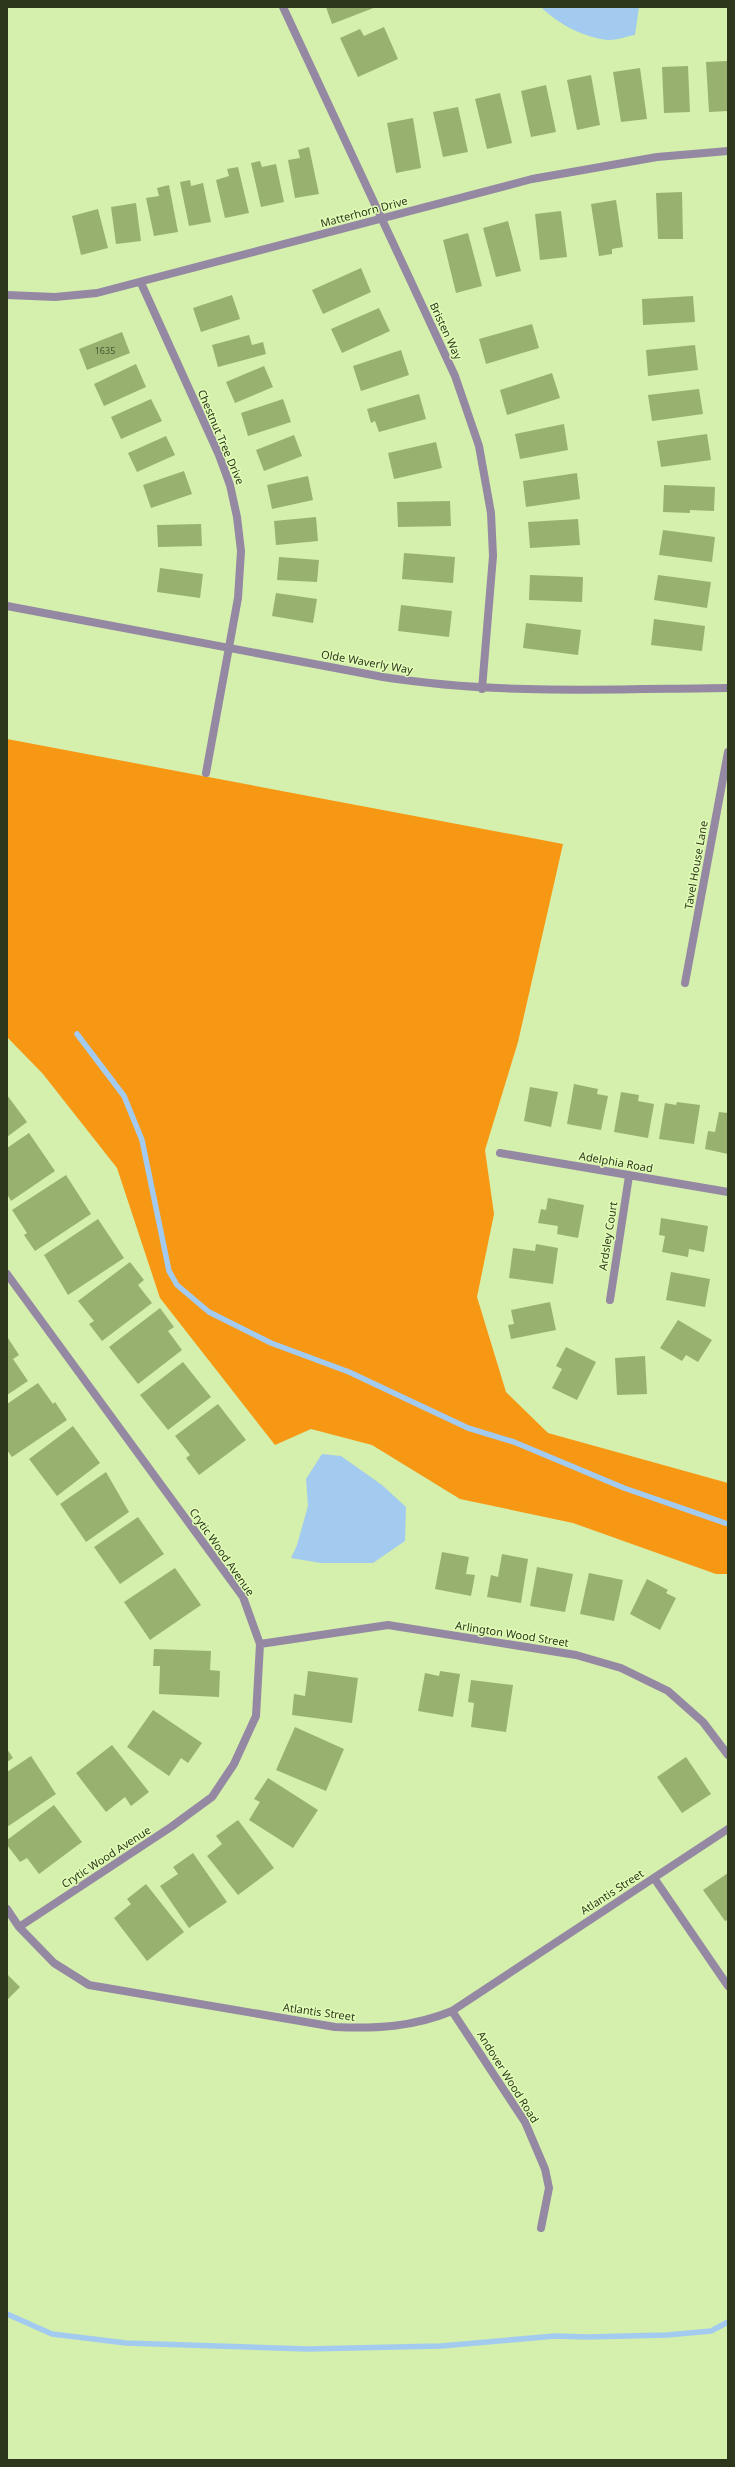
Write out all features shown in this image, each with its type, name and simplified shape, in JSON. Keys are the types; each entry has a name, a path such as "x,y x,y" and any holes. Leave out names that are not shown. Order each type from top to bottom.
{"street":[{"name":"Bristen Way","path":"283,7 455,376 473,425 484,468 491,513 493,556 482,689"},
{"name":"Matterhorn Drive","path":"7,295 34,297 76,296 141,283 382,218 558,173 657,157 728,150"},
{"name":"Chestnut Tree Drive","path":"141,283 219,455 234,501 239,534 241,568 230,648 206,773"},
{"name":"Olde Waverly Way","path":"7,606 383,677 482,689 728,688"},
{"name":"Tavel House Lane","path":"685,983 728,752"},
{"name":"Adelphia Road","path":"500,1152 629,1176 728,1192"},
{"name":"Ardsley Court","path":"610,1300 629,1176"},
{"name":"Crytic Wood Avenue","path":"7,1274 243,1597 260,1644 256,1716 234,1764 212,1797 171,1827 19,1927"},
{"name":"Arlington Wood Street","path":"260,1644 388,1625 576,1655 621,1668 668,1691 703,1722 728,1755"},
{"name":"Atlantis Street","path":"7,1909 19,1927 54,1963 89,1985 335,2028 373,2029 402,2026 431,2020 452,2011 728,1829"},
{"path":"654,1878 728,1986"},
{"name":"Andover Wood Road","path":"452,2011 525,2122 545,2170 549,2188 541,2228"}],"shaded area":[{"path":"7,739 563,844 518,1042 485,1150 494,1214 477,1297 506,1392 548,1433 728,1483 728,1574 716,1574 573,1523 460,1499 372,1445 311,1429 275,1445 160,1298 117,1168 43,1074 7,1037"}],"water":[{"path":"541,7 639,7 635,35 610,40 591,37 564,25"},
{"path":"322,1454 341,1456 382,1485 406,1507 405,1541 373,1563 321,1563 291,1558 297,1545 308,1506 306,1479"}],"building":[{"path":"326,7 376,7 332,24"},
{"path":"384,27 398,59 358,77 340,38 360,29 364,36"},
{"path":"728,61 728,111 709,112 706,62"},
{"path":"688,66 690,112 664,113 662,67"},
{"path":"640,68 647,119 621,122 613,72"},
{"path":"591,75 600,125 577,130 567,80"},
{"path":"546,85 556,132 531,137 521,91"},
{"path":"500,93 512,143 487,149 475,99"},
{"path":"458,107 468,152 443,157 433,112"},
{"path":"413,118 421,168 396,173 387,123"},
{"path":"309,147 319,194 295,198 288,160 300,158 298,150"},
{"path":"260,161 262,167 276,164 284,202 261,207 251,163"},
{"path":"238,167 249,213 225,218 216,180 229,176 227,169"},
{"path":"190,180 191,186 203,183 211,222 189,226 180,182"},
{"path":"169,185 178,232 154,236 146,198 159,196 157,188"},
{"path":"682,192 683,239 658,239 656,193"},
{"path":"616,200 623,247 612,249 612,254 599,256 591,204"},
{"path":"136,203 141,241 116,244 111,207"},
{"path":"98,209 108,248 81,255 72,216"},
{"path":"561,211 567,257 540,260 535,214"},
{"path":"508,221 521,271 496,277 483,228"},
{"path":"468,233 482,286 456,293 443,240"},
{"path":"361,268 371,292 323,314 312,290"},
{"path":"232,295 240,319 201,332 193,308"},
{"path":"693,296 695,322 643,325 642,299"},
{"path":"379,308 390,331 342,353 331,329"},
{"path":"532,324 539,348 486,364 479,339"},
{"path":"122,332 130,353 87,370 79,349"},
{"path":"249,335 252,345 263,342 266,354 218,367 212,345"},
{"path":"695,345 698,370 648,376 646,350"},
{"path":"401,350 409,375 361,391 353,366"},
{"path":"136,364 146,387 104,406 94,384"},
{"path":"264,366 273,387 235,403 226,382"},
{"path":"552,373 560,398 507,415 500,390"},
{"path":"699,389 703,414 652,421 648,395"},
{"path":"419,394 426,419 379,432 375,421 371,423 367,409"},
{"path":"151,399 162,421 121,439 111,417"},
{"path":"283,399 291,422 248,436 241,413"},
{"path":"564,424 568,450 520,459 515,434"},
{"path":"707,434 711,460 661,467 657,441"},
{"path":"294,435 302,456 264,471 256,450"},
{"path":"166,436 175,455 137,472 128,453"},
{"path":"436,442 442,468 394,479 388,453"},
{"path":"184,471 192,494 151,508 143,485"},
{"path":"577,473 580,499 526,507 523,481"},
{"path":"308,476 313,500 272,509 267,485"},
{"path":"664,485 715,487 714,511 690,510 690,513 663,512"},
{"path":"450,501 451,526 398,527 397,502"},
{"path":"316,517 318,541 276,545 274,521"},
{"path":"578,519 580,545 530,548 528,522"},
{"path":"201,524 202,546 158,547 157,525"},
{"path":"663,530 715,537 712,562 659,555"},
{"path":"404,553 455,557 453,583 402,579"},
{"path":"279,557 319,560 317,582 277,580"},
{"path":"160,568 203,574 200,598 157,592"},
{"path":"530,575 583,577 582,602 529,600"},
{"path":"658,575 711,582 707,608 654,600"},
{"path":"276,593 317,599 313,623 272,616"},
{"path":"401,605 452,611 449,637 398,631"},
{"path":"654,619 705,626 702,651 651,645"},
{"path":"526,623 581,630 578,655 523,648"},
{"path":"574,1084 598,1089 597,1094 608,1096 601,1130 567,1124"},
{"path":"530,1087 558,1092 551,1127 524,1121"},
{"path":"621,1092 639,1095 638,1101 654,1104 648,1138 614,1132"},
{"path":"7,1095 27,1122 7,1137"},
{"path":"677,1102 700,1105 694,1144 659,1139 665,1103 676,1105"},
{"path":"719,1112 728,1113 728,1154 705,1149 708,1131 715,1132"},
{"path":"29,1133 55,1171 11,1201 7,1194 7,1148"},
{"path":"66,1175 91,1214 35,1251 24,1235 27,1233 12,1210"},
{"path":"548,1198 584,1205 578,1238 557,1234 558,1226 538,1223 541,1209 546,1210"},
{"path":"661,1218 708,1226 704,1252 689,1249 688,1257 662,1252 665,1236 659,1235"},
{"path":"98,1219 124,1258 68,1295 44,1255"},
{"path":"536,1244 558,1248 553,1284 509,1278 513,1248 535,1251"},
{"path":"130,1262 144,1280 138,1285 152,1303 102,1341 89,1324 94,1321 78,1301"},
{"path":"671,1272 710,1279 705,1307 666,1300"},
{"path":"550,1302 556,1330 511,1339 508,1325 514,1324 511,1310"},
{"path":"160,1308 174,1327 168,1331 182,1350 138,1384 109,1347"},
{"path":"678,1320 712,1340 698,1362 686,1355 682,1361 660,1348"},
{"path":"8,1338 19,1355 13,1359 28,1381 7,1395"},
{"path":"566,1347 596,1362 577,1400 552,1388 562,1369 556,1366"},
{"path":"645,1356 647,1394 617,1395 615,1358"},
{"path":"183,1362 211,1397 168,1430 140,1395"},
{"path":"38,1383 53,1404 55,1402 67,1420 12,1457 7,1450 7,1404"},
{"path":"218,1404 246,1440 199,1475 186,1458 190,1455 175,1436"},
{"path":"73,1426 100,1463 57,1496 29,1459"},
{"path":"106,1472 129,1512 86,1542 60,1504"},
{"path":"138,1517 164,1554 120,1584 94,1547"},
{"path":"442,1552 469,1557 466,1574 475,1575 471,1596 435,1589"},
{"path":"502,1554 528,1559 521,1603 487,1597 491,1575 498,1577"},
{"path":"537,1567 573,1574 565,1612 530,1606"},
{"path":"175,1568 201,1605 150,1640 124,1602"},
{"path":"589,1573 623,1580 614,1621 580,1614"},
{"path":"647,1579 668,1590 666,1593 676,1598 660,1630 630,1614"},
{"path":"154,1649 211,1651 210,1670 220,1671 219,1697 159,1694 160,1666 153,1666"},
{"path":"308,1671 358,1678 352,1723 292,1715 294,1694 305,1696"},
{"path":"440,1671 460,1674 453,1717 418,1711 425,1673 439,1676"},
{"path":"471,1680 513,1685 506,1732 471,1727 474,1703 468,1702"},
{"path":"153,1710 202,1743 188,1763 181,1758 169,1776 127,1747"},
{"path":"295,1727 344,1749 326,1791 276,1770"},
{"path":"112,1745 149,1792 131,1806 125,1797 106,1812 76,1773"},
{"path":"7,1749 13,1758 7,1762"},
{"path":"31,1756 56,1794 7,1827 7,1772"},
{"path":"686,1757 711,1794 682,1813 657,1777"},
{"path":"268,1778 318,1810 293,1848 249,1820 260,1802 254,1799"},
{"path":"54,1805 82,1842 39,1874 27,1858 20,1862 7,1845 7,1840"},
{"path":"238,1820 274,1868 238,1895 207,1856 222,1844 216,1836"},
{"path":"193,1853 227,1902 189,1928 160,1886 178,1874 173,1867"},
{"path":"728,1873 728,1920 725,1921 703,1890"},
{"path":"146,1884 184,1932 147,1961 114,1918 131,1904 127,1899"},
{"path":"7,1974 20,1987 7,2000"}],"waterway":[{"path":"77,1034 124,1096 142,1140 169,1271 177,1285 209,1312 271,1343 349,1372 468,1428 514,1442 624,1488 728,1524"},
{"path":"7,2314 52,2334 126,2343 307,2349 441,2346 555,2336 587,2337 667,2335 711,2331 728,2322"}]}
